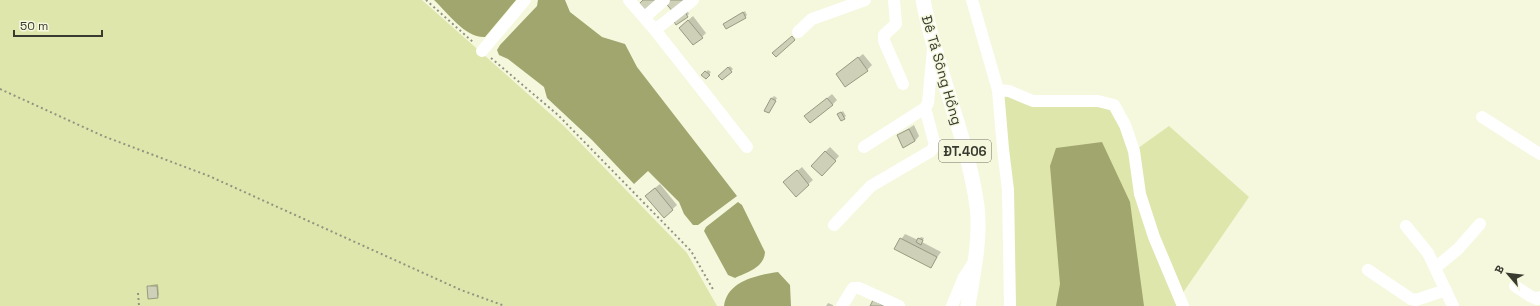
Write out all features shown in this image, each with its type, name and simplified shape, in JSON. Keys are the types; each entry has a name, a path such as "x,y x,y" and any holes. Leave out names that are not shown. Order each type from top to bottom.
{"main road":[{"name":"Đê Tả Sông Hồng","path":"923,0 934,48 968,158 977,207 977,245 968,306"}],"street":[{"path":"482,51 525,0"},
{"path":"629,0 645,17 747,147"},
{"path":"645,17 664,0"},
{"path":"655,30 694,0"},
{"path":"798,32 812,19 866,0"},
{"path":"894,0 896,24 884,35 884,41 903,84"},
{"path":"972,0 998,90 1008,190 1010,306"},
{"path":"864,147 925,108 928,103 934,48"},
{"path":"998,90 1009,91 1034,101 1098,101 1114,105 1134,151 1140,194 1154,237 1183,306"},
{"path":"834,225 871,186 931,151 934,144 925,108"},
{"path":"1482,118 1540,154"},
{"path":"1435,268 1458,249 1480,224"},
{"path":"1406,226 1428,253 1453,306"},
{"path":"952,306 964,277 975,261"},
{"path":"1368,270 1411,299 1416,300 1446,290"},
{"path":"1515,286 1530,296 1537,299 1540,297"},
{"path":"842,306 853,288 859,288 899,306"}],"path":[{"path":"426,0 482,51 558,115 691,251 714,291"},
{"path":"0,89 104,136 209,176 461,290 506,306"},
{"path":"138,292 139,306"}],"shaded area":[{"path":"0,0 422,0 564,126 687,253 717,306 0,306"},
{"path":"434,0 516,0 485,37 471,33 457,24"},
{"path":"538,0 565,0 570,12 602,37 625,44 637,67 737,196 698,225 693,225 684,214 679,202 648,171 634,184 592,140 547,98 544,87 508,59 499,55 497,50 500,45 537,6"},
{"path":"998,90 1033,101 1114,105 1134,151 1169,126 1249,197 1180,297 1183,306 1010,306"},
{"path":"1102,142 1130,202 1144,306 1056,306 1060,284 1050,166 1056,148"},
{"path":"738,202 742,205 765,252 762,262 758,266 735,278 728,275 704,231 706,227"},
{"path":"778,272 790,285 791,306 724,306 726,297 737,285 752,277"}],"building":[{"path":"643,0 659,0 647,14 639,4"},
{"path":"689,0 673,12 664,1"},
{"path":"685,12 688,17 676,25 673,20"},
{"path":"743,12 746,18 726,29 723,24"},
{"path":"688,20 703,38 693,45 679,28"},
{"path":"792,36 795,40 776,57 772,53"},
{"path":"858,57 868,71 845,87 836,74"},
{"path":"728,67 732,72 722,80 718,76"},
{"path":"705,71 710,75 706,79 701,75"},
{"path":"771,98 776,101 769,113 764,111"},
{"path":"827,98 833,105 810,123 804,116"},
{"path":"841,112 845,119 841,121 837,114"},
{"path":"909,129 915,141 903,148 897,135"},
{"path":"825,151 836,161 822,176 811,166"},
{"path":"797,170 809,185 796,197 783,182"},
{"path":"655,188 673,210 664,218 645,196"},
{"path":"900,238 937,257 931,268 894,249"},
{"path":"918,238 923,240 921,245 916,242"},
{"path":"147,286 157,286 158,298 148,299"},
{"path":"873,300 884,306 870,306"}]}
